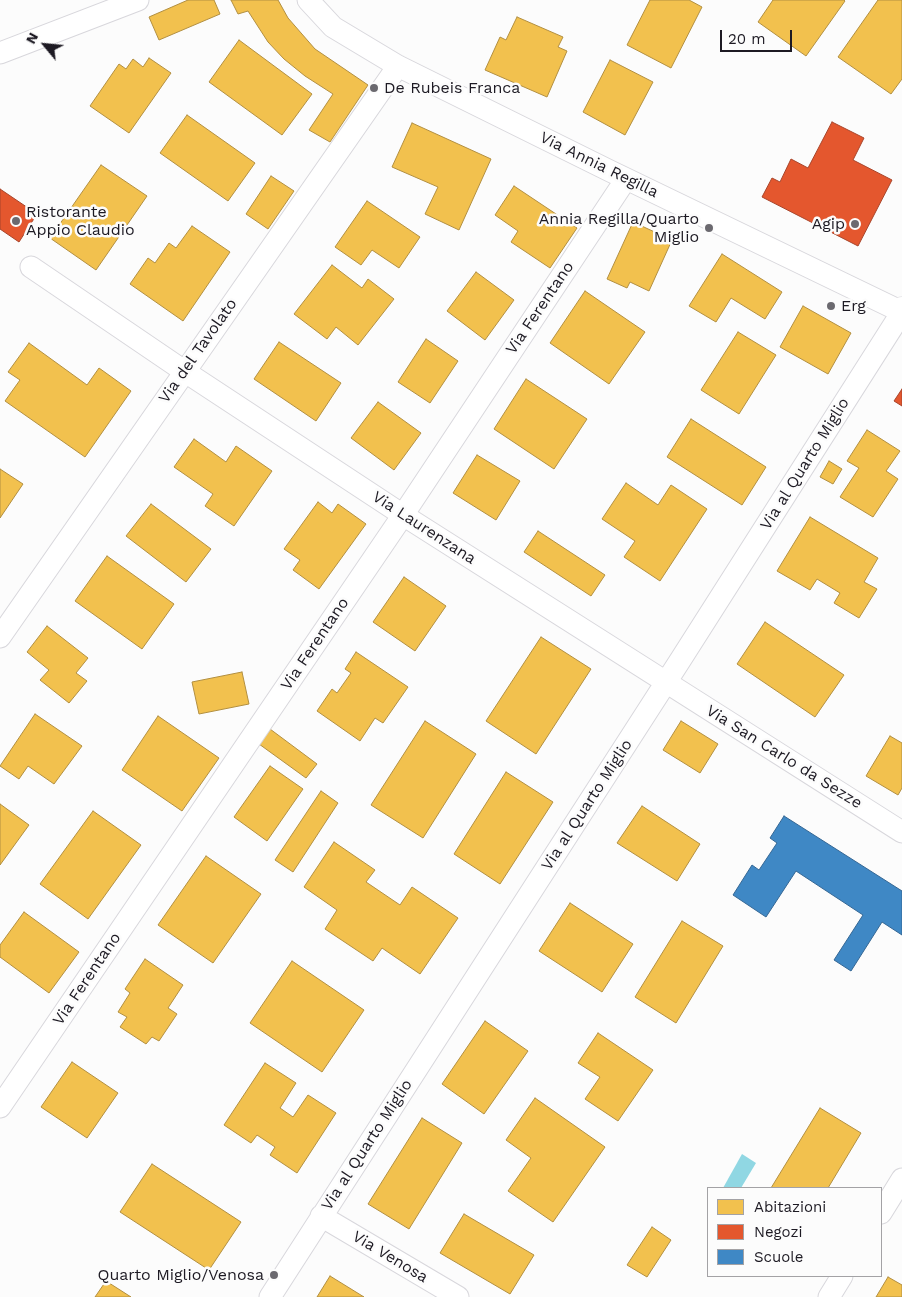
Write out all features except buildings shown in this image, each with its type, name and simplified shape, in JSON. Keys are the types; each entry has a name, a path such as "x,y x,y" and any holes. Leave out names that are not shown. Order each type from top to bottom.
{"street":[{"path":"0,53 138,0"},
{"name":"Via Annia Regilla","path":"308,0 333,27 398,66 626,179 902,312"},
{"name":"Via del Tavolato","path":"0,637 398,66"},
{"name":"Via Ferentano","path":"0,1107 403,515 626,179"},
{"name":"Via Laurenzana","path":"31,267 184,371 403,515 666,682"},
{"name":"Via al Quarto Miglio","path":"270,1297 902,312"},
{"name":"Via San Carlo da Sezze","path":"666,682 902,832"},
{"path":"882,1211 902,1179"},
{"name":"Via Venosa","path":"321,1216 458,1297"},
{"path":"829,1297 841,1277"}],"water":[{"path":"742,1154 756,1163 742,1187 724,1187"}],"place":[{"name":"De Rubeis Franca","path":"374,88"},
{"name":"Ristorante Appio Claudio","path":"16,221"},
{"name":"Agip","path":"855,224"},
{"name":"Annia Regilla/Quarto Miglio","path":"709,228"},
{"name":"Erg","path":"831,306"},
{"name":"Quarto Miglio/Venosa","path":"274,1275"}]}
